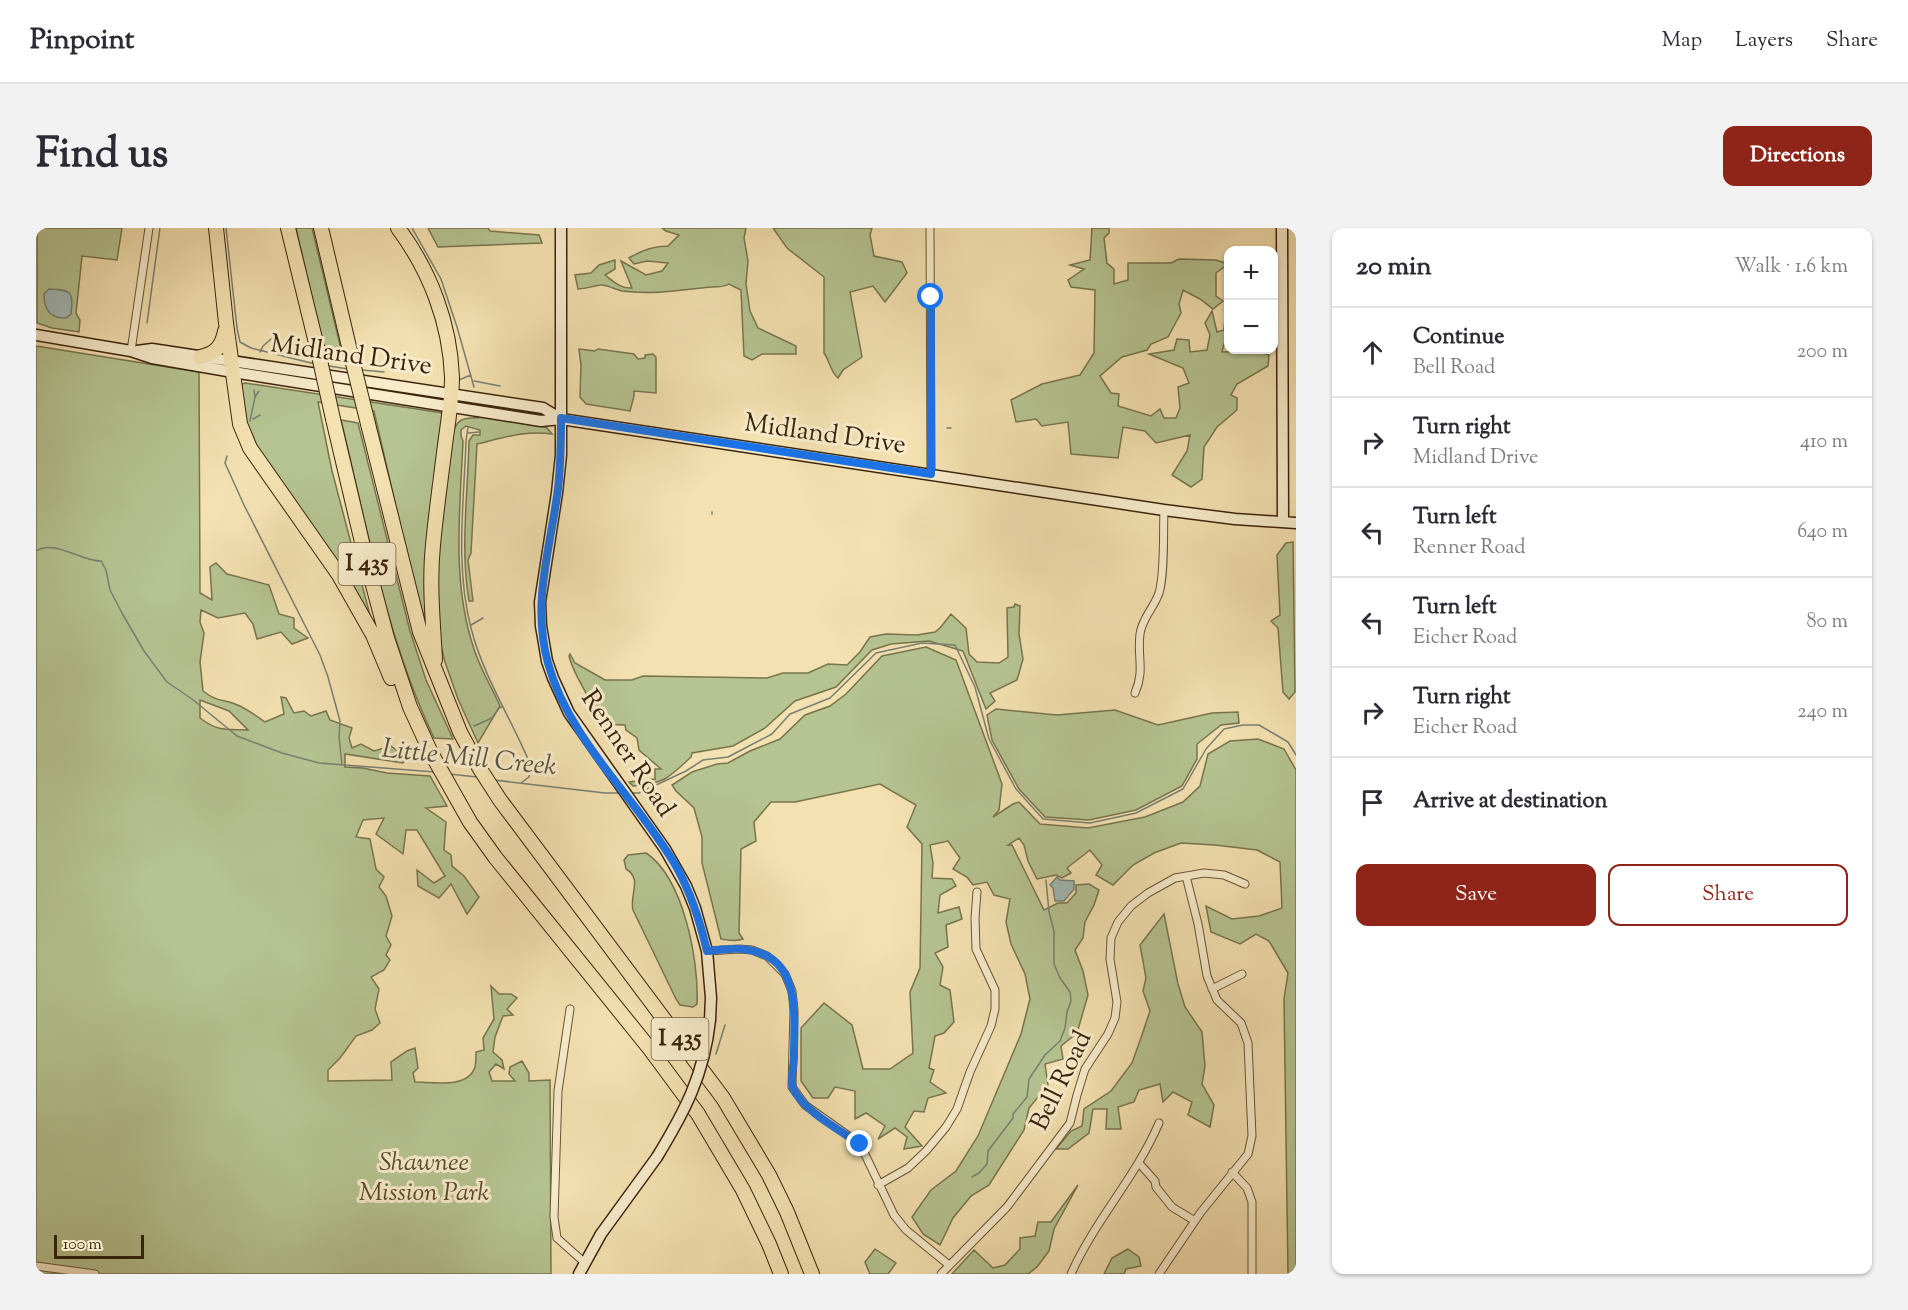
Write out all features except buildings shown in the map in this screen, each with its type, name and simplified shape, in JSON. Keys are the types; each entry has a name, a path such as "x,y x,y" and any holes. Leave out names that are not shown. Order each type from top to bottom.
{"highway":[{"path":"216,228 240,424 250,448 339,575 373,635 398,693 410,707"},
{"name":"I 435","path":"288,228 379,612 418,726 470,822 495,857 650,1049 698,1114 724,1155 747,1199 781,1274"},
{"name":"I 435","path":"321,228 420,632 460,732 480,769 517,824 723,1098 769,1175 812,1274"},
{"path":"398,228 423,266 441,313 450,359 451,400 431,566 431,605 436,674"},
{"path":"200,357 213,353 220,346 226,323"}],"main road":[{"name":"Renner Road","path":"561,228 561,455 540,602 541,626 547,661 560,696 578,728 676,866 686,886 695,908 707,951 711,998 704,1057 691,1098 657,1157 607,1226 579,1274"},
{"path":"1282,228 1283,522"},
{"name":"Midland Drive","path":"36,335 131,351 152,358 233,367 451,400 543,408 561,418 1164,510 1296,523"},
{"name":"Midland Drive","path":"131,351 152,349 200,357 233,367"}],"street":[{"path":"131,351 149,228"},
{"path":"930,228 931,474"},
{"path":"1135,693 1140,681 1140,636 1143,621 1155,603 1162,581 1164,510"},
{"name":"Bell Road","path":"941,1274 1007,1208 1070,1123 1085,1070 1108,1034 1115,1018 1118,1002 1110,959 1111,938 1118,922 1131,906 1148,893 1175,878 1204,873 1224,875 1245,884"},
{"path":"1159,1274 1195,1221 1248,1154 1252,1136 1248,1043 1241,1023 1217,999 1207,976 1198,924 1186,876"},
{"path":"878,1185 908,1168 926,1151 945,1127 957,1109 973,1065 991,1026 995,1008 994,990 976,949 977,892"},
{"path":"707,951 752,950 767,956 785,974 792,991 794,1010 792,1087 805,1104 860,1144 894,1215 906,1230 949,1265"},
{"path":"1212,989 1242,974"},
{"path":"570,1009 556,1109 555,1230 557,1238 585,1263"},
{"path":"1071,1274 1087,1240 1139,1163 1159,1123"},
{"path":"1139,1163 1155,1181 1156,1187 1172,1207 1195,1221"},
{"path":"1232,1172 1247,1188 1252,1202 1252,1274"},
{"path":"36,1266 95,1274"}],"green space":[{"path":"37,228 122,228 117,260 82,256 76,313 80,320 79,332 37,323"},
{"path":"296,228 312,228 341,349 323,346"},
{"path":"428,228 488,228 490,231 539,235 542,243 438,247"},
{"path":"662,228 746,228 744,238 748,261 746,284 750,311 758,328 796,346 796,354 762,354 752,360 744,356 741,290 729,284 655,292 622,291 602,285 578,289 575,275 591,273 599,265 615,260 615,269 605,275 624,287 632,288 621,261 646,275 662,271 668,263 647,261 634,264 629,258 648,249 668,246 679,235"},
{"path":"773,228 872,228 870,235 874,256 902,262 907,273 885,302 873,286 850,292 862,357 843,370 838,378 824,353 824,277 787,248"},
{"path":"1092,228 1109,228 1109,233 1104,238 1107,263 1114,269 1114,284 1128,280 1128,263 1171,263 1179,259 1216,260 1224,263 1224,267 1216,273 1216,296 1223,301 1213,309 1183,290 1179,304 1181,313 1168,337 1151,344 1147,350 1122,357 1100,376 1111,393 1119,394 1118,406 1151,416 1160,409 1164,418 1176,418 1180,408 1178,387 1189,383 1183,368 1149,354 1174,350 1177,339 1189,340 1190,352 1207,350 1210,335 1205,323 1212,311 1217,332 1224,330 1222,352 1224,354 1269,355 1268,366 1237,384 1231,395 1237,398 1237,410 1217,427 1204,447 1202,479 1191,487 1172,475 1187,451 1190,435 1156,443 1145,431 1123,427 1118,458 1071,454 1068,422 1042,426 1036,419 1016,422 1011,400 1042,384 1080,375 1094,353 1095,290 1071,287 1068,280 1084,269 1070,265 1090,260"},
{"name":"Shawnee Mission Park","path":"36,346 199,372 200,593 212,600 210,567 216,563 227,574 269,585 279,614 294,618 294,628 308,638 292,644 281,632 257,639 253,624 245,613 218,618 201,610 200,622 204,633 200,662 203,691 243,708 265,722 284,714 281,697 286,698 294,713 304,711 311,716 326,711 330,720 352,728 349,738 352,748 361,744 374,751 391,746 407,758 403,763 345,754 345,767 430,776 447,806 426,808 446,822 444,850 451,855 452,866 464,876 479,897 467,914 451,884 439,898 418,886 417,870 434,883 445,876 417,830 406,830 403,854 376,834 384,818 363,820 356,837 370,839 376,869 384,877 379,887 386,896 392,916 386,936 391,945 386,955 390,960 384,970 371,977 379,989 375,1009 380,1023 372,1030 356,1036 328,1070 328,1081 392,1080 391,1062 415,1048 418,1068 413,1073 415,1082 449,1083 465,1079 475,1067 476,1052 484,1050 483,1038 494,1019 491,986 499,994 511,994 517,998 507,1009 513,1015 503,1016 495,1037 493,1052 502,1060 504,1069 496,1064 489,1072 492,1081 515,1081 509,1074 510,1067 522,1061 529,1073 529,1081 550,1080 551,1274 36,1274","holes":["200,700 229,711 248,730 222,729 212,726 200,718"]},
{"path":"579,349 634,354 638,359 653,354 656,357 656,393 634,391 630,411 586,404 580,397"},
{"path":"242,384 443,413 427,626 413,581 374,411 318,402 332,471 371,619 248,433 242,392"},
{"path":"482,417 544,427 552,434 523,434 477,444 471,553 468,560 473,601 469,601 465,541 469,441 473,435 480,435 480,430 466,426 461,430 463,441 459,547 463,600 467,626 475,652 500,706 478,743 458,699 445,662 441,646 435,576 453,432 461,420"},
{"path":"341,420 358,423 410,631 426,680 453,739 434,738 403,661 379,581"},
{"path":"1293,542 1295,692 1289,699 1283,692 1278,628 1271,621 1280,615 1277,555 1286,543"},
{"path":"1015,604 1020,606 1019,634 1023,659 1017,680 990,693 995,701 986,709 963,651 929,641 891,644 872,650 836,687 795,701 765,728 733,746 692,753 691,757 666,778 644,785 633,786 629,782 655,779 655,769 661,769 639,750 637,738 626,730 625,725 600,724 569,656 570,654 575,663 605,680 632,680 643,676 767,678 783,673 808,673 828,664 847,665 870,637 935,632 951,614 966,628 969,654 977,662 999,663 1008,657 1007,608 1014,607"},
{"path":"926,647 956,660 1002,784 999,810 993,817 1019,802 1040,824 1088,828 1145,817 1183,802 1200,786 1208,754 1230,741 1258,739 1284,749 1296,770 1296,1274 1288,1274 1284,999 1288,973 1269,941 1256,934 1240,944 1211,932 1206,906 1232,919 1259,916 1282,908 1280,862 1257,850 1181,843 1154,853 1133,865 1113,885 1096,875 1102,865 1090,850 1067,868 1071,873 1062,878 1056,875 1037,879 1019,838 1008,845 1012,845 1044,910 1058,903 1067,903 1076,893 1076,885 1089,884 1099,890 1085,922 1083,938 1075,950 1083,971 1088,995 1077,1033 1061,1046 1063,1059 1045,1064 1048,1085 1029,1108 1024,1130 989,1185 971,1196 953,1218 940,1245 923,1234 912,1217 931,1190 956,1171 978,1136 1021,1034 1030,999 1025,974 1011,944 1006,922 1010,899 994,895 987,882 973,885 967,877 953,869 960,858 948,841 930,845 933,863 932,878 952,879 956,886 940,895 938,913 959,907 962,919 946,925 948,947 935,953 943,967 940,985 950,990 954,1022 944,1033 935,1036 929,1068 934,1070 930,1082 946,1093 928,1098 924,1112 914,1111 905,1127 922,1146 904,1149 907,1137 895,1128 878,1139 885,1126 866,1113 855,1119 855,1091 835,1087 828,1098 813,1098 801,1081 801,1028 824,1003 852,1025 863,1069 890,1069 913,1053 910,992 920,968 922,844 907,827 916,805 880,784 795,802 771,802 754,822 756,841 741,849 739,933 743,939 732,940 721,939 702,863 702,837 694,808 672,785 692,772 728,763 780,739 805,715 830,706 846,694 882,656"},
{"path":"996,709 1057,715 1115,710 1158,725 1212,713 1238,712 1239,723 1221,725 1197,744 1197,759 1182,786 1136,810 1089,820 1045,817 1019,789 992,740 987,715"},
{"path":"646,853 659,865 670,881 686,922 692,944 697,986 697,1004 693,1007 680,1005 676,999 633,910 635,882 631,873 626,869 624,860 628,855"},
{"path":"1164,914 1185,1007 1202,1032 1205,1066 1202,1084 1214,1105 1210,1127 1188,1115 1192,1102 1173,1092 1163,1102 1160,1084 1139,1090 1134,1102 1118,1107 1121,1129 1106,1129 1107,1109 1093,1109 1089,1133 1068,1149 1056,1149 1071,1131 1082,1126 1084,1109 1111,1091 1132,1063 1150,1011 1143,991 1146,978 1140,945"},
{"path":"1078,1185 1054,1229 1049,1251 1037,1267 1028,1274 952,1274 974,1250 993,1268 1005,1265 1020,1249 1020,1238 1035,1236 1038,1222 1051,1222"},
{"path":"875,1249 896,1263 888,1274 870,1274 865,1262"},
{"path":"1128,1249 1139,1257 1141,1266 1126,1269 1124,1274 1104,1274 1112,1258"}],"water":[{"path":"49,289 66,291 71,296 71,314 66,318 56,317 49,312 44,294"},
{"path":"1057,877 1060,880 1074,881 1074,889 1064,901 1055,901 1053,888 1050,885"}],"waterway":[{"path":"147,323 160,228"},
{"path":"226,228 240,342 251,348 315,364"},
{"path":"412,228 441,279 474,387"},
{"path":"260,352 271,339"},
{"path":"329,366 348,369"},
{"path":"362,370 384,372"},
{"path":"459,380 471,375"},
{"path":"474,381 500,386"},
{"path":"250,421 255,397 254,390"},
{"path":"255,397 259,391"},
{"path":"253,419 260,415"},
{"path":"468,427 462,534 466,605 476,646 490,681 531,766 529,777 521,783"},
{"path":"468,433 479,432"},
{"path":"227,456 225,463 244,505 320,655 340,721 342,764"},
{"name":"Little Mill Creek","path":"36,551 43,548 59,549 101,561 106,570 110,590 122,613 144,651 167,682 192,699 237,736 282,753 319,763 435,772"},
{"path":"471,625 483,618"},
{"name":"Little Mill Creek","path":"631,793 639,793 686,771 703,760 728,757 772,734 790,714 830,698 876,653 922,643 955,645 975,687 989,739 1016,789 1043,819 1090,823 1136,813 1183,789 1206,749 1224,729 1243,725 1259,725 1288,742 1296,755"},
{"path":"474,726 492,718 502,707"},
{"name":"Little Mill Creek","path":"449,774 477,777"},
{"name":"Little Mill Creek","path":"494,780 620,793"},
{"path":"972,1177 987,1164 988,1151 1027,1097 1029,1079 1045,1055 1060,1041 1065,1028 1071,1001 1070,992 1054,964 1054,931 1049,912 1046,880"},
{"path":"716,1054 725,1025"}],"route":[{"path":"860,1144 805,1104 792,1087 794,1010 792,991 779,966 767,956 752,950 707,951 695,908 676,866 578,728 560,696 547,661 541,626 540,602 557,494 561,455 561,418 931,474 931,297"}]}
